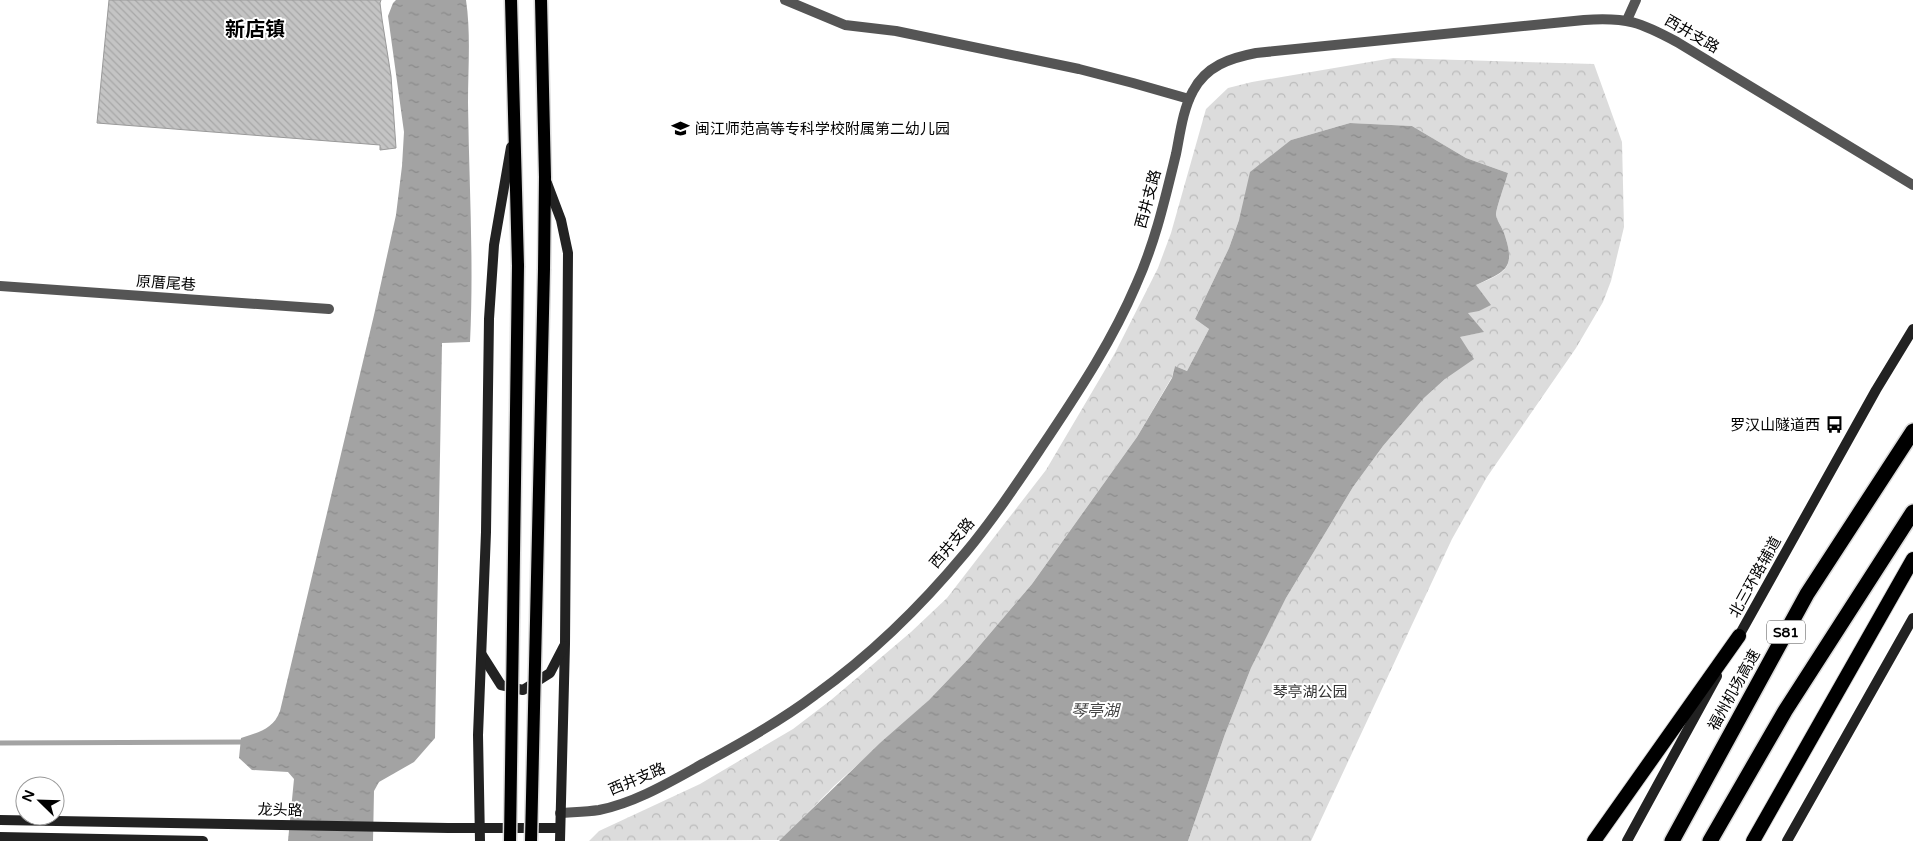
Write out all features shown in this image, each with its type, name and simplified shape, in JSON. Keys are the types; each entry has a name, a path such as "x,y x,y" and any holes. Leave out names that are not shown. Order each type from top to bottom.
{"highway":[{"name":"福州机场高速","path":"1672,841 1806,594 1913,431"},
{"name":"S81","path":"1710,841 1785,711 1913,512"},
{"path":"1753,841 1913,560"},
{"path":"1594,841 1739,636"}],"main road":[{"path":"510,841 518,266 511,0"},
{"path":"531,841 544,269 540,0"},
{"path":"480,841 478,735 486,532 489,318 494,245 515,126"},
{"path":"544,177 561,220 568,253 565,644 560,841"},
{"name":"北三环路辅道","path":"1627,841 1739,636 1913,329"},
{"path":"1787,841 1913,618"},
{"path":"481,654 501,685 523,690 550,673 565,644"},
{"name":"龙头路","path":"0,820 480,829 560,828"},
{"path":"0,837 203,841"}],"street":[{"path":"785,0 845,25 896,31 1079,69 1133,82 1189,99"},
{"path":"1626,20 1636,0"},
{"name":"西井支路","path":"560,814 599,810 647,794 739,745 814,697 861,659 926,597 960,558 1014,487 1094,366 1123,314 1145,262 1159,222 1189,99 1200,79 1217,66 1240,56 1584,20 1626,20 1652,29 1677,42 1913,185"},
{"name":"原厝尾巷","path":"0,286 329,309"}],"green space":[{"name":"琴亭湖公园","path":"1393,58 1594,64 1622,142 1624,227 1611,281 1603,302 1576,348 1487,477 1452,539 1311,841 1188,841 1225,734 1251,668 1286,598 1353,487 1383,446 1424,398 1445,379 1460,337 1483,332 1467,312 1476,285 1502,272 1509,261 1508,245 1496,215 1508,173 1466,158 1412,126 1350,123 1291,140 1239,220 1229,248 1195,319 1209,329 1187,371 1175,366 1172,377 1137,437 1032,584 970,657 929,700 834,786 781,840 589,841 599,831 700,784 793,729 831,700 911,632 947,598 1046,470 1115,353 1158,268 1171,233 1206,109 1228,88 1252,82"}],"water":[{"path":"396,0 466,0 468,26 471,252 470,342 442,343 435,738 414,762 379,782 374,791 373,841 288,841 294,779 288,772 252,770 239,758 241,738 259,732 269,726 280,711 396,215 404,132 388,16"},
{"name":"琴亭湖","path":"1350,123 1412,126 1466,158 1508,173 1496,215 1508,245 1509,261 1502,272 1476,285 1491,305 1479,311 1468,313 1484,332 1460,337 1474,359 1445,379 1424,398 1383,446 1353,487 1286,598 1251,668 1225,734 1188,841 779,841 880,743 929,700 970,657 1032,584 1137,437 1172,378 1175,366 1187,371 1209,329 1195,319 1229,248 1239,220 1250,172 1291,140"}],"building":[{"path":"109,0 381,0 391,76 396,148 380,150 380,145 97,123"}],"waterway":[{"path":"0,743 247,742"}],"place":[{"name":"闽江师范高等专科学校附属第二幼儿园","path":"681,129"},
{"name":"罗汉山隧道西","path":"1834,425"}],"district":[{"name":"新店镇","path":"255,29"}]}
